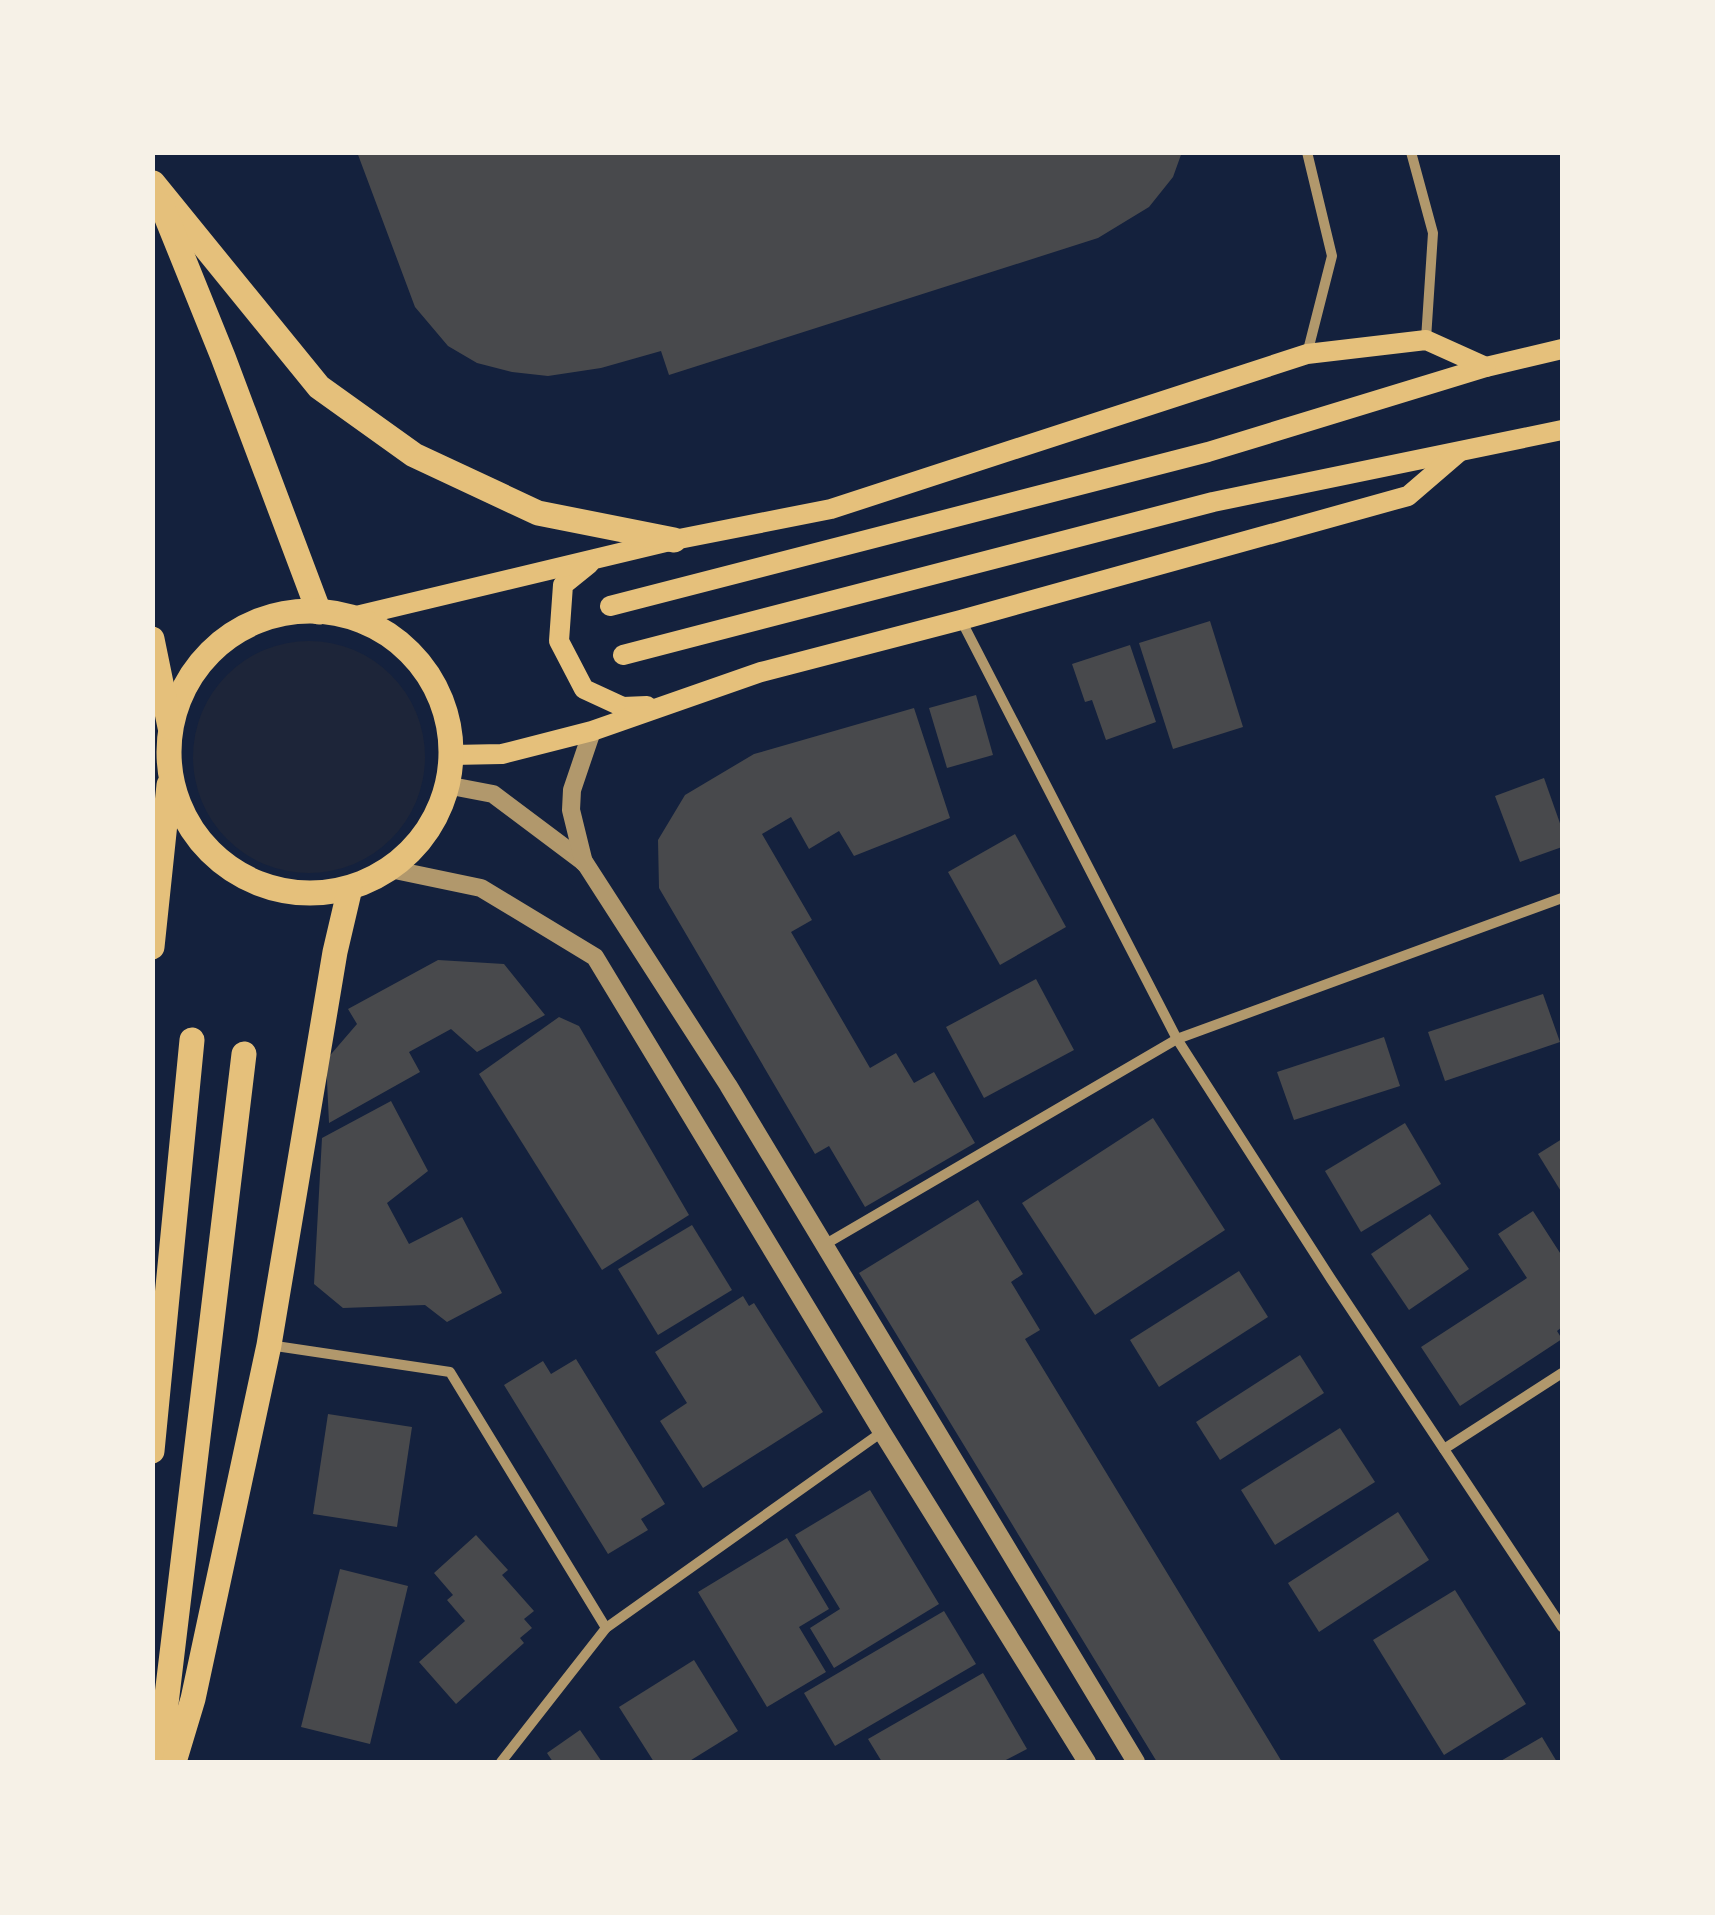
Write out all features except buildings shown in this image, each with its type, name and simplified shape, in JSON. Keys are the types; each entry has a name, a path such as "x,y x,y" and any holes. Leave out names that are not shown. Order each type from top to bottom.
{"main road":[{"path":"153,182 319,387 414,455 538,514 674,540"},
{"path":"153,182 319,612"},
{"path":"352,616 674,540 831,508 1307,354 1426,340 1486,367"},
{"path":"610,606 1208,452 1486,367 1562,349"},
{"path":"622,655 1213,502 1562,430"},
{"path":"452,756 502,754 592,731 761,672 1408,496 1458,453"},
{"path":"594,560 563,585 559,642 584,689 623,707 665,706"},
{"path":"170,728 186,682 216,644 257,620 305,610 352,616 394,637 426,670 445,711 452,756 443,800 422,839 390,870 350,888 303,894 256,883 216,858 186,820 170,776"},
{"path":"152,638 170,728 170,776 152,946"},
{"path":"174,1762 193,1699 268,1345 335,952 350,888"},
{"path":"152,1451 192,1040"},
{"path":"159,1762 244,1054"}],"street":[{"path":"1306,152 1332,256 1307,354"},
{"path":"1411,152 1433,233 1426,340"},
{"path":"961,620 1177,1039 1562,1627"},
{"path":"592,731 572,790 571,810 584,863 728,1085 1136,1762"},
{"path":"446,785 493,794 584,863"},
{"path":"390,870 481,888 595,957 1086,1762"},
{"path":"823,1246 1177,1039 1562,898"},
{"path":"268,1345 450,1372 606,1628"},
{"path":"1444,1449 1562,1373"},
{"path":"501,1762 606,1628 882,1432"}],"shaded area":[{"path":"309,641 354,649 391,675 417,712 425,757 417,802 391,839 354,865 309,873 264,865 227,839 201,802 193,757 201,712 227,675 264,649"}]}
